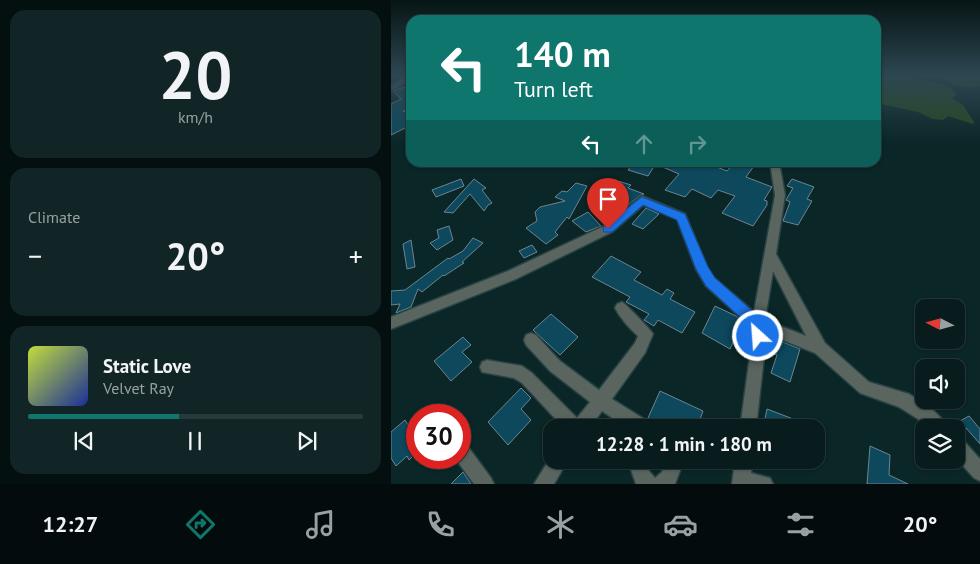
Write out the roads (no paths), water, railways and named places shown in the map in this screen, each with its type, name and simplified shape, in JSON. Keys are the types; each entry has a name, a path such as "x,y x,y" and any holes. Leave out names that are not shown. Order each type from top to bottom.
{"street":[{"path":"749,419 758,348 758,324 780,195 775,167"},
{"path":"391,323 512,275 608,229 642,200 681,217 710,282 758,324 820,348"},
{"path":"770,254 820,348 865,388 903,400 929,419"},
{"path":"587,419 640,348 646,334 634,324 622,308"},
{"path":"531,340 555,366 601,401 629,419"},
{"path":"487,367 517,371 527,378 567,419"},
{"path":"965,455 980,472"},
{"path":"471,465 485,484"},
{"path":"543,484 553,469"},
{"path":"640,469 644,480 649,484"},
{"path":"663,484 669,478 672,469"},
{"path":"748,469 753,483"}]}
